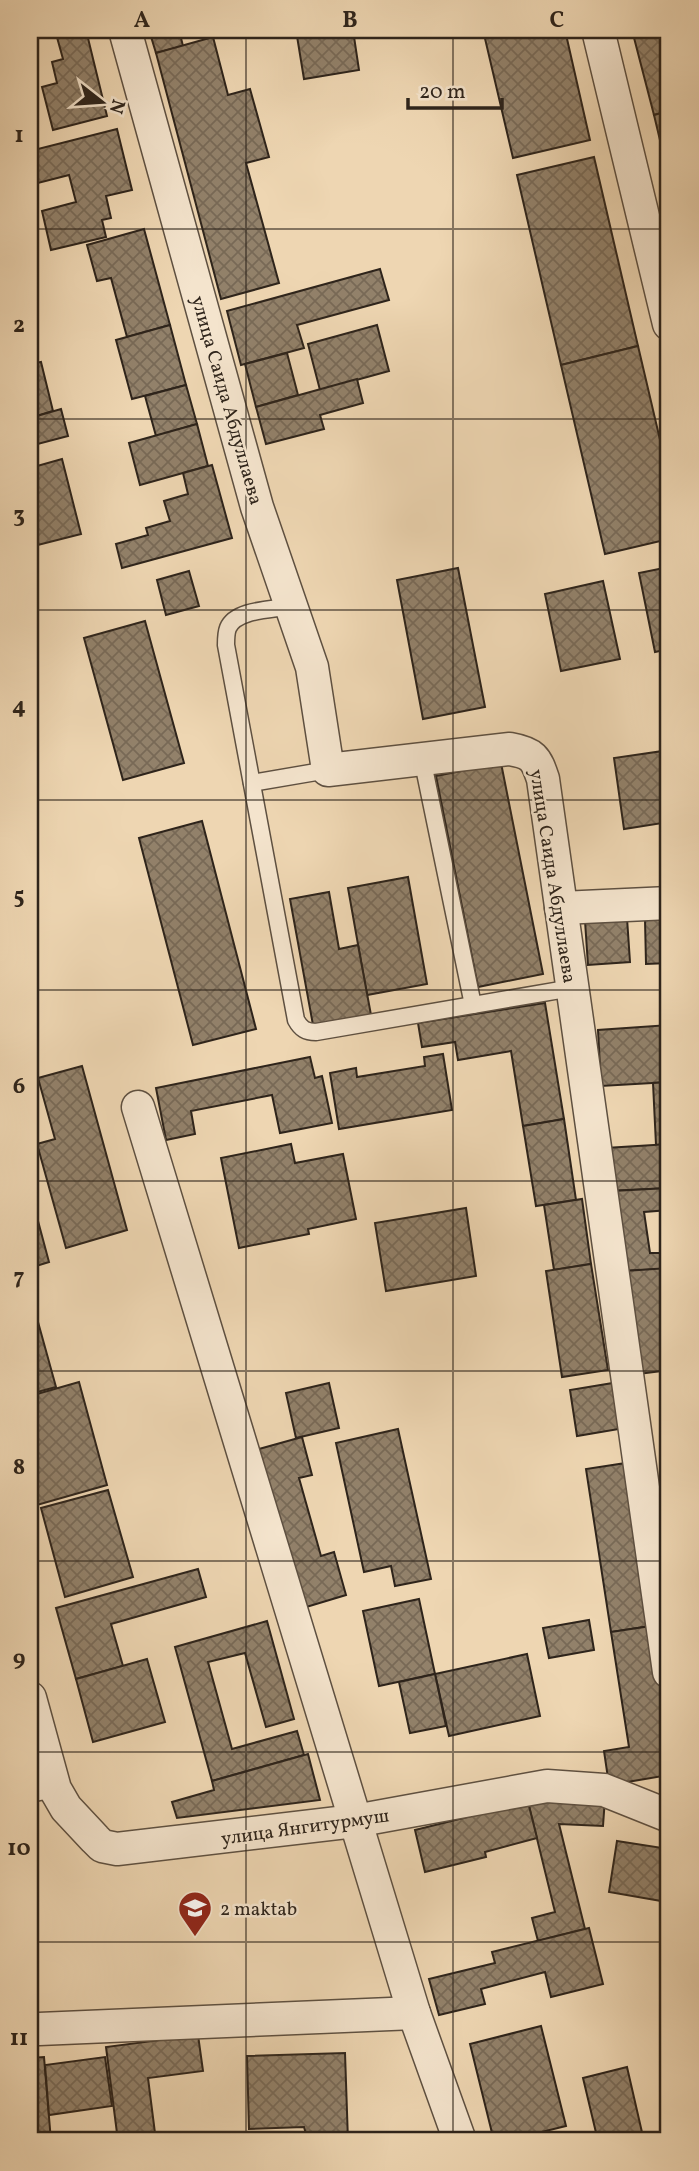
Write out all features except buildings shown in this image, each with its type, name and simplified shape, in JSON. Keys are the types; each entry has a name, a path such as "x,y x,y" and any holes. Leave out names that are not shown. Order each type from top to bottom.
{"street":[{"name":"улица Саида Абдуллаева","path":"125,30 257,507 312,667 328,770 510,749 526,752 537,761 543,779 669,1672"},
{"path":"598,30 669,324"},
{"path":"561,908 669,904"},
{"path":"138,1107 414,2013 460,2141"},
{"name":"улица Янгитурмуш","path":"30,1698 42,1792 66,1808 102,1846 117,1849 355,1821 547,1786 604,1790 669,1816"},
{"path":"39,2029 414,2013"}],"lane":[{"path":"291,606 243,615 233,620 227,630 226,645 296,1020 300,1028 307,1032 316,1032 572,988"},
{"path":"422,758 472,1005"},
{"path":"252,783 328,770"}],"place":[{"name":"2 maktab","path":"195,1938"}]}
